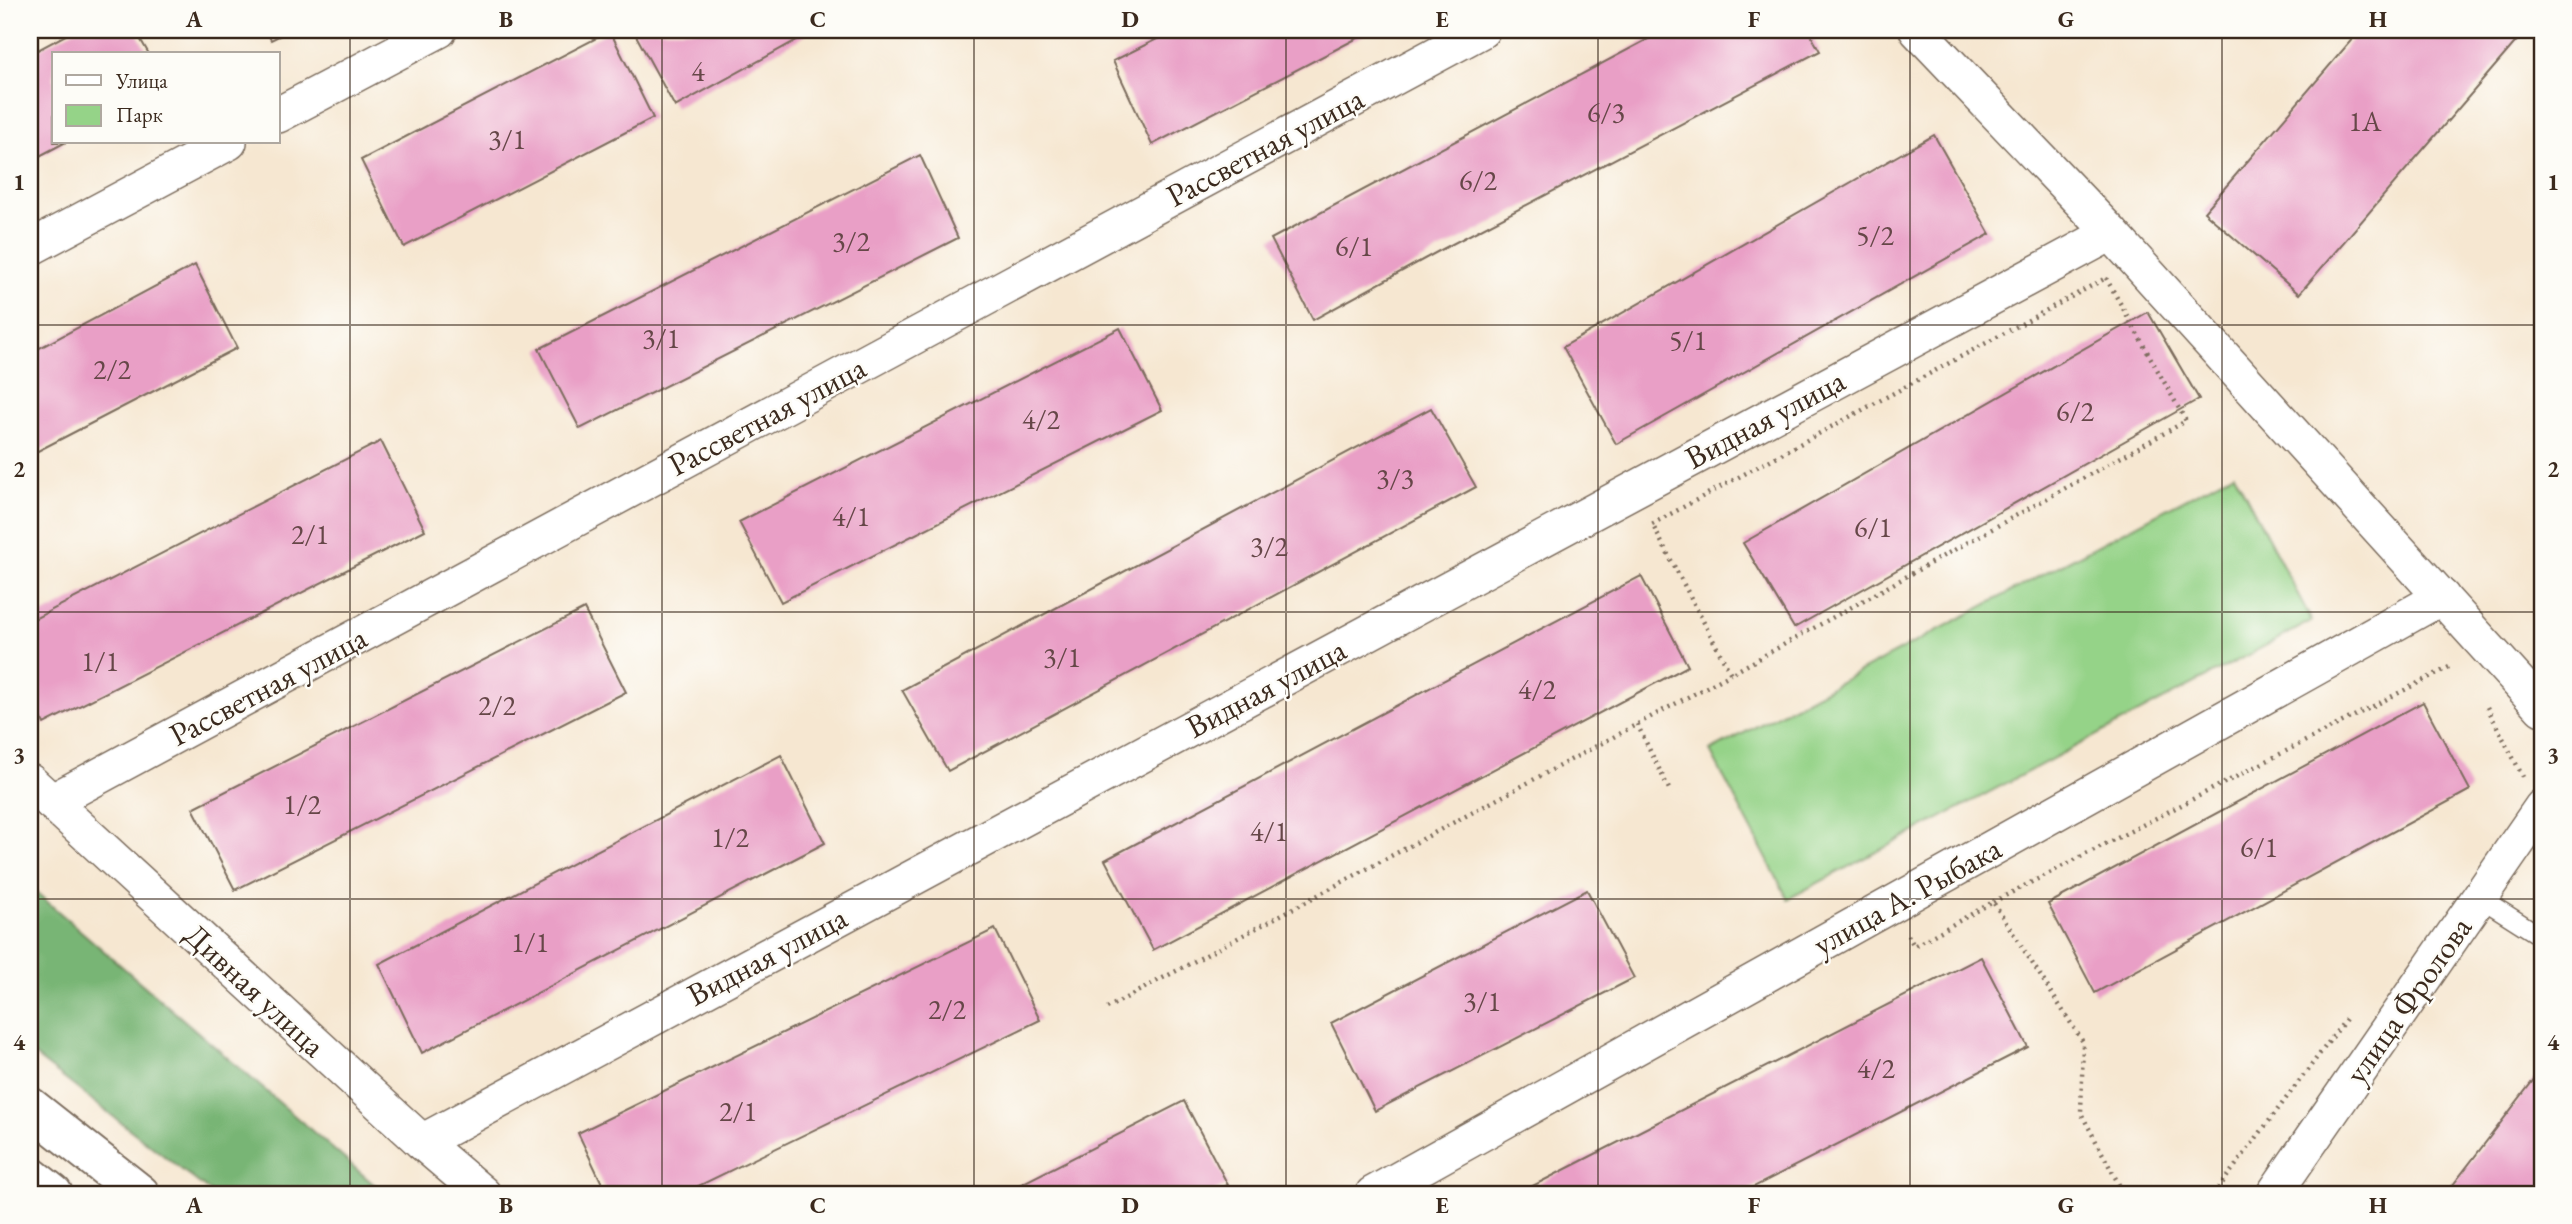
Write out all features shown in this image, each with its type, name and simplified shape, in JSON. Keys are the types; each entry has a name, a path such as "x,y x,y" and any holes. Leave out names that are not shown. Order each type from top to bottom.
{"main road":[{"path":"30,1107 140,1194"},
{"path":"30,1176 53,1194"}],"street":[{"path":"280,115 439,30"},
{"name":"Рассветная улица","path":"41,792 1482,30"},
{"path":"1917,30 2110,233 2542,708"},
{"path":"30,248 225,144"},
{"name":"Видная улица","path":"422,1142 2110,233"},
{"name":"улица А. Рыбака","path":"1373,1194 2442,597"},
{"name":"Дивная улица","path":"41,792 422,1142 484,1194"},
{"name":"улица Фролова","path":"2274,1194 2479,897 2534,794"}],"lane":[{"path":"2479,897 2542,937"}],"path":[{"path":"1107,1008 1731,674 2186,421 2106,278 1652,524 1731,674"},
{"path":"1892,905 1914,947 1993,902 2463,660"},
{"path":"2482,696 2534,794"},
{"path":"1637,724 1669,789"},
{"path":"1993,902 2083,1042 2081,1113 2124,1194"}],"green space":[{"path":"2234,473 2312,621 1788,899 1710,751"},
{"path":"30,887 385,1194 213,1194 30,1052"}],"building":[{"path":"75,30 135,30 148,52 52,52 52,144 62,144 30,161 30,54"},
{"path":"266,30 291,30 271,40"},
{"path":"633,30 802,30 806,35 675,107"},
{"path":"1175,30 1373,30 1152,145 1113,61"},
{"path":"1665,30 1808,30 1820,51 1313,320 1271,239"},
{"path":"2360,30 2526,30 2299,294 2204,212"},
{"path":"610,31 653,118 404,247 361,160"},
{"path":"1934,135 1990,234 1616,444 1563,347"},
{"path":"920,155 958,238 580,429 539,349"},
{"path":"195,265 237,348 30,455 30,353"},
{"path":"2148,312 2199,399 1794,628 1743,543"},
{"path":"1120,328 1162,410 781,602 739,522"},
{"path":"1431,408 1476,487 948,771 902,690"},
{"path":"381,441 425,530 44,724 30,695 30,621"},
{"path":"1641,576 1688,666 1153,950 1105,860"},
{"path":"584,609 626,692 235,890 193,808"},
{"path":"2423,702 2470,790 2095,993 2048,904"},
{"path":"781,755 825,843 422,1053 379,964"},
{"path":"1587,890 1634,978 1375,1111 1331,1023"},
{"path":"995,929 1040,1020 682,1194 607,1194 578,1133"},
{"path":"1981,957 2028,1047 1740,1194 1517,1194"},
{"path":"2542,1069 2542,1194 2446,1194"},
{"path":"1184,1101 1228,1185 1209,1194 1002,1194"}]}
